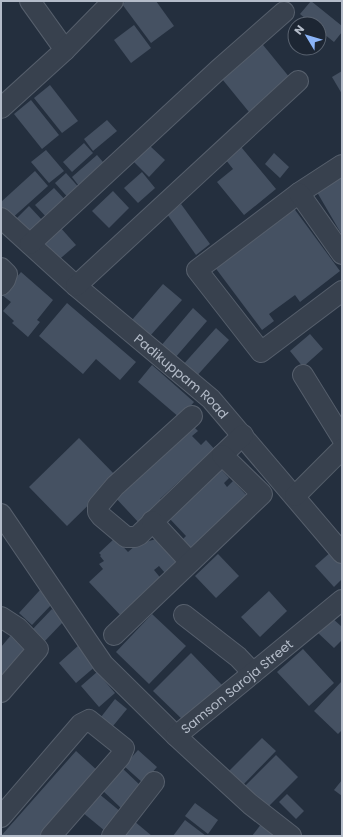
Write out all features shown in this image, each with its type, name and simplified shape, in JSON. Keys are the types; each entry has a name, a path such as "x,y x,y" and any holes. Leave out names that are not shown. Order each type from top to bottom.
{"street":[{"path":"30,1 65,50"},
{"path":"1,108 65,50 113,1"},
{"path":"30,244 218,70 284,12"},
{"path":"76,286 298,81"},
{"path":"342,165 299,193 197,270 260,352 342,291"},
{"path":"299,193 342,254"},
{"name":"Padikuppam Road","path":"1,218 76,286 211,399 342,553"},
{"path":"1,268 7,274 1,285"},
{"path":"303,375 342,438"},
{"path":"192,416 115,486 100,502 98,512 101,516 126,536 130,538 139,535 243,435"},
{"path":"295,496 342,449"},
{"path":"114,635 262,494 222,455"},
{"path":"1,514 103,664 176,736"},
{"path":"152,522 190,562"},
{"name":"Samson Saroja Street","path":"291,836 250,804 176,736 342,600"},
{"path":"184,615 238,658 253,673"},
{"path":"1,617 18,628 38,649 1,692"},
{"path":"1,817 81,724 89,720 124,748 120,757 51,836"},
{"path":"112,836 154,782"}],"building":[{"path":"126,1 156,1 174,26 151,43 122,4"},
{"path":"311,1 342,26 342,32 334,42 327,36 327,16 302,16 300,14"},
{"path":"134,25 151,48 131,63 114,40"},
{"path":"259,40 290,78 249,112 218,74"},
{"path":"342,71 342,94 332,77"},
{"path":"50,85 78,121 62,133 34,98"},
{"path":"31,100 59,135 42,149 14,114"},
{"path":"107,120 117,131 93,151 84,139"},
{"path":"237,142 276,189 244,215 217,182 233,169 222,155"},
{"path":"84,143 93,153 72,172 63,162"},
{"path":"150,146 165,160 149,177 134,162"},
{"path":"46,150 64,171 49,183 31,162"},
{"path":"274,153 289,167 280,178 265,164"},
{"path":"97,155 108,168 82,190 72,177"},
{"path":"35,171 48,186 10,220 1,210 1,202"},
{"path":"342,171 342,235 314,187"},
{"path":"142,172 155,188 138,203 124,188"},
{"path":"66,173 82,191 71,201 55,183"},
{"path":"54,188 69,204 50,221 35,205"},
{"path":"113,191 129,208 109,228 92,211"},
{"path":"290,203 340,271 300,302 295,295 269,314 274,321 262,330 211,262 254,239 286,216 281,209"},
{"path":"181,204 210,244 196,255 167,214"},
{"path":"29,206 44,222 27,238 13,222"},
{"path":"59,226 76,245 55,263 39,244"},
{"path":"21,272 53,300 37,320 40,322 28,337 12,323 14,321 3,311 11,302 2,295"},
{"path":"163,284 182,300 150,336 132,320"},
{"path":"67,303 136,362 120,380 96,359 83,374 39,336"},
{"path":"193,308 207,321 174,359 160,347"},
{"path":"216,328 229,340 194,379 181,367"},
{"path":"310,334 323,349 303,367 290,351"},
{"path":"152,365 194,402 180,418 138,382"},
{"path":"190,423 198,431 192,436 201,445 206,440 219,454 194,476 190,471 160,499 163,503 140,524 113,495"},
{"path":"79,438 117,477 67,526 29,487"},
{"path":"216,464 229,478 224,483 227,487 233,481 250,499 190,556 178,544 186,536 170,519 166,524 161,518"},
{"path":"115,538 128,552 136,545 159,538 179,560 165,573 159,566 154,570 163,581 123,618 89,582 103,569 99,564 104,561 99,553"},
{"path":"332,551 342,562 342,579 334,587 315,566"},
{"path":"218,554 239,576 216,598 195,576"},
{"path":"40,590 53,603 32,625 19,613"},
{"path":"269,591 287,611 260,637 241,617"},
{"path":"52,609 64,621 42,644 30,632"},
{"path":"152,614 186,646 149,684 116,652"},
{"path":"331,617 342,627 342,640 334,648 317,632"},
{"path":"12,634 30,650 1,683 1,647"},
{"path":"79,645 97,665 76,683 59,663"},
{"path":"303,649 334,683 309,706 277,672"},
{"path":"191,653 223,686 186,723 153,691"},
{"path":"97,672 115,693 99,707 81,686"},
{"path":"342,681 342,730 338,734 314,711"},
{"path":"115,699 127,709 113,726 101,717"},
{"path":"262,738 276,751 240,788 226,774"},
{"path":"138,750 157,767 143,783 124,766"},
{"path":"76,751 99,772 42,836 1,836"},
{"path":"276,755 298,777 265,810 243,788"},
{"path":"121,767 142,787 122,809 101,789"},
{"path":"342,780 342,796 334,790"},
{"path":"98,793 121,812 105,831 82,812"},
{"path":"287,794 304,811 296,819 279,802"},
{"path":"195,803 218,820 208,834 185,816"},
{"path":"185,820 206,836 173,836"},
{"path":"134,821 152,836 122,836"},
{"path":"262,823 279,836 252,836"}]}
